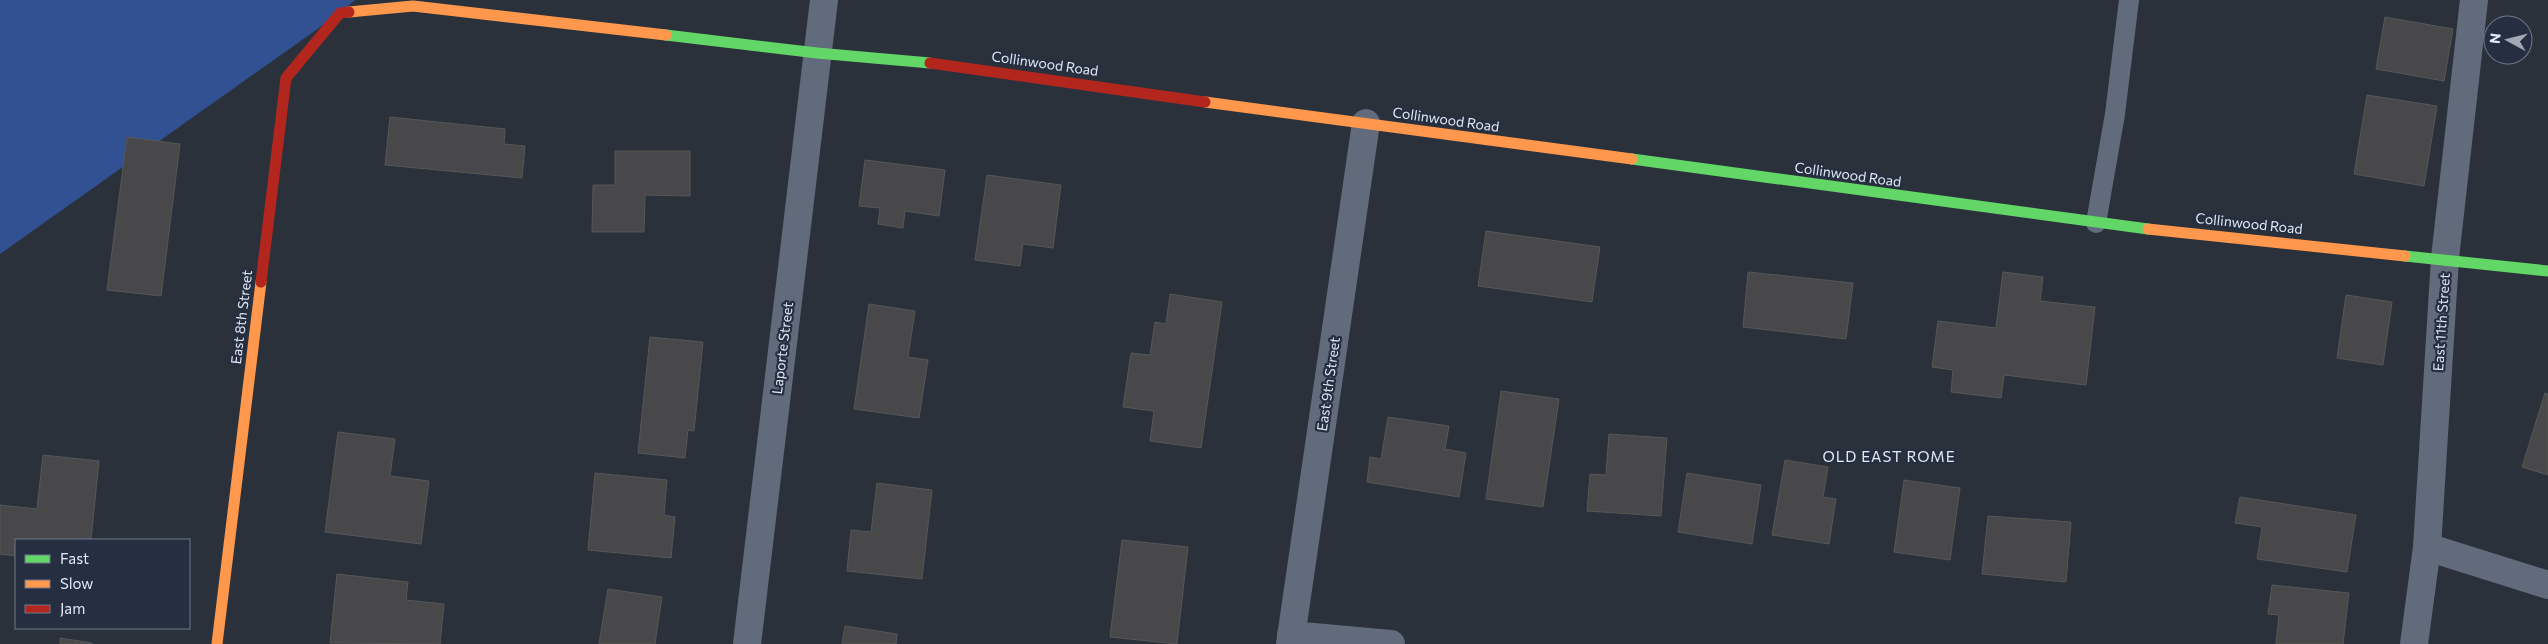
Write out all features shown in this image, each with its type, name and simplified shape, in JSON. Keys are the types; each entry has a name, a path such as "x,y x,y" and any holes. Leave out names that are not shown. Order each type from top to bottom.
{"street":[{"name":"Laporte Street","path":"746,644 824,0"},
{"name":"East 11th Street","path":"2414,644 2427,547 2446,258 2474,0"},
{"name":"Collinwood Road","path":"341,6 413,6 818,53 899,59 1089,84 1319,120 1366,123 2096,223 2446,258 2548,271"},
{"name":"East 8th Street","path":"217,644 286,78 341,6"},
{"name":"East 9th Street","path":"1291,640 1366,123"},
{"path":"2427,547 2548,585"},
{"path":"1291,640 1391,644"}],"lane":[{"path":"2096,223 2115,114 2129,0"}],"shaded area":[{"path":"0,0 355,0 340,13 0,254"}],"building":[{"path":"2385,17 2453,29 2444,81 2376,69"},
{"path":"2367,95 2437,106 2424,186 2354,174"},
{"path":"390,117 505,129 504,144 525,146 522,178 385,165"},
{"path":"127,137 180,144 161,296 107,290"},
{"path":"615,151 690,151 690,196 645,195 644,232 592,232 593,185 615,185"},
{"path":"865,160 945,170 939,216 905,211 903,228 878,224 880,208 859,206"},
{"path":"987,175 1061,185 1053,248 1023,244 1020,266 975,260"},
{"path":"1486,231 1600,247 1592,302 1478,286"},
{"path":"1748,272 1853,283 1846,339 1743,327"},
{"path":"2003,272 2043,277 2040,301 2095,307 2086,385 2004,375 2001,398 1951,392 1953,370 1932,367 1938,321 1996,328"},
{"path":"1170,294 1222,302 1201,448 1150,441 1154,411 1123,407 1131,353 1150,355 1155,322 1166,324"},
{"path":"2346,295 2392,302 2383,365 2337,358"},
{"path":"869,304 915,311 908,357 928,360 919,418 854,409"},
{"path":"650,337 703,342 694,431 688,430 685,458 638,453"},
{"path":"1501,391 1559,399 1543,507 1486,499"},
{"path":"2545,393 2548,394 2548,475 2522,467"},
{"path":"1388,417 1449,426 1445,449 1466,453 1459,497 1367,482 1370,457 1381,459"},
{"path":"338,432 395,439 390,476 429,481 421,544 325,532"},
{"path":"1609,434 1667,438 1661,516 1587,511 1590,474 1606,475"},
{"path":"43,455 99,461 91,539 15,539 15,556 0,554 0,505 37,509"},
{"path":"1785,460 1828,467 1823,497 1836,499 1829,544 1772,535"},
{"path":"595,473 667,480 664,515 675,517 671,558 588,550"},
{"path":"1687,473 1761,485 1752,544 1678,532"},
{"path":"1904,480 1960,488 1950,560 1894,552"},
{"path":"877,483 932,490 922,579 847,571 851,530 871,532"},
{"path":"2240,497 2356,515 2347,572 2257,559 2262,527 2235,523"},
{"path":"1988,516 2071,522 2066,582 1982,574"},
{"path":"1122,540 1188,547 1177,644 1110,637"},
{"path":"337,574 408,582 406,600 444,604 440,644 330,643"},
{"path":"2272,585 2349,593 2343,644 2276,644 2279,615 2268,614"},
{"path":"608,589 662,597 655,644 599,644"},
{"path":"845,626 897,634 896,644 842,644"},
{"path":"60,638 92,643 92,644 60,644"}],"traffic: fast":[{"path":"666,35 817,53 930,63"},
{"path":"1632,159 2148,229"},
{"path":"2405,256 2548,271"}],"traffic: slow":[{"path":"349,12 413,6 666,35"},
{"path":"1205,102 1632,159"},
{"path":"2148,229 2405,256"},
{"path":"217,644 261,282"}],"traffic: jam":[{"path":"261,282 286,78 340,13 349,12"},
{"path":"930,63 1205,102"}],"district":[{"name":"OLD EAST ROME","path":"1889,456"}]}
